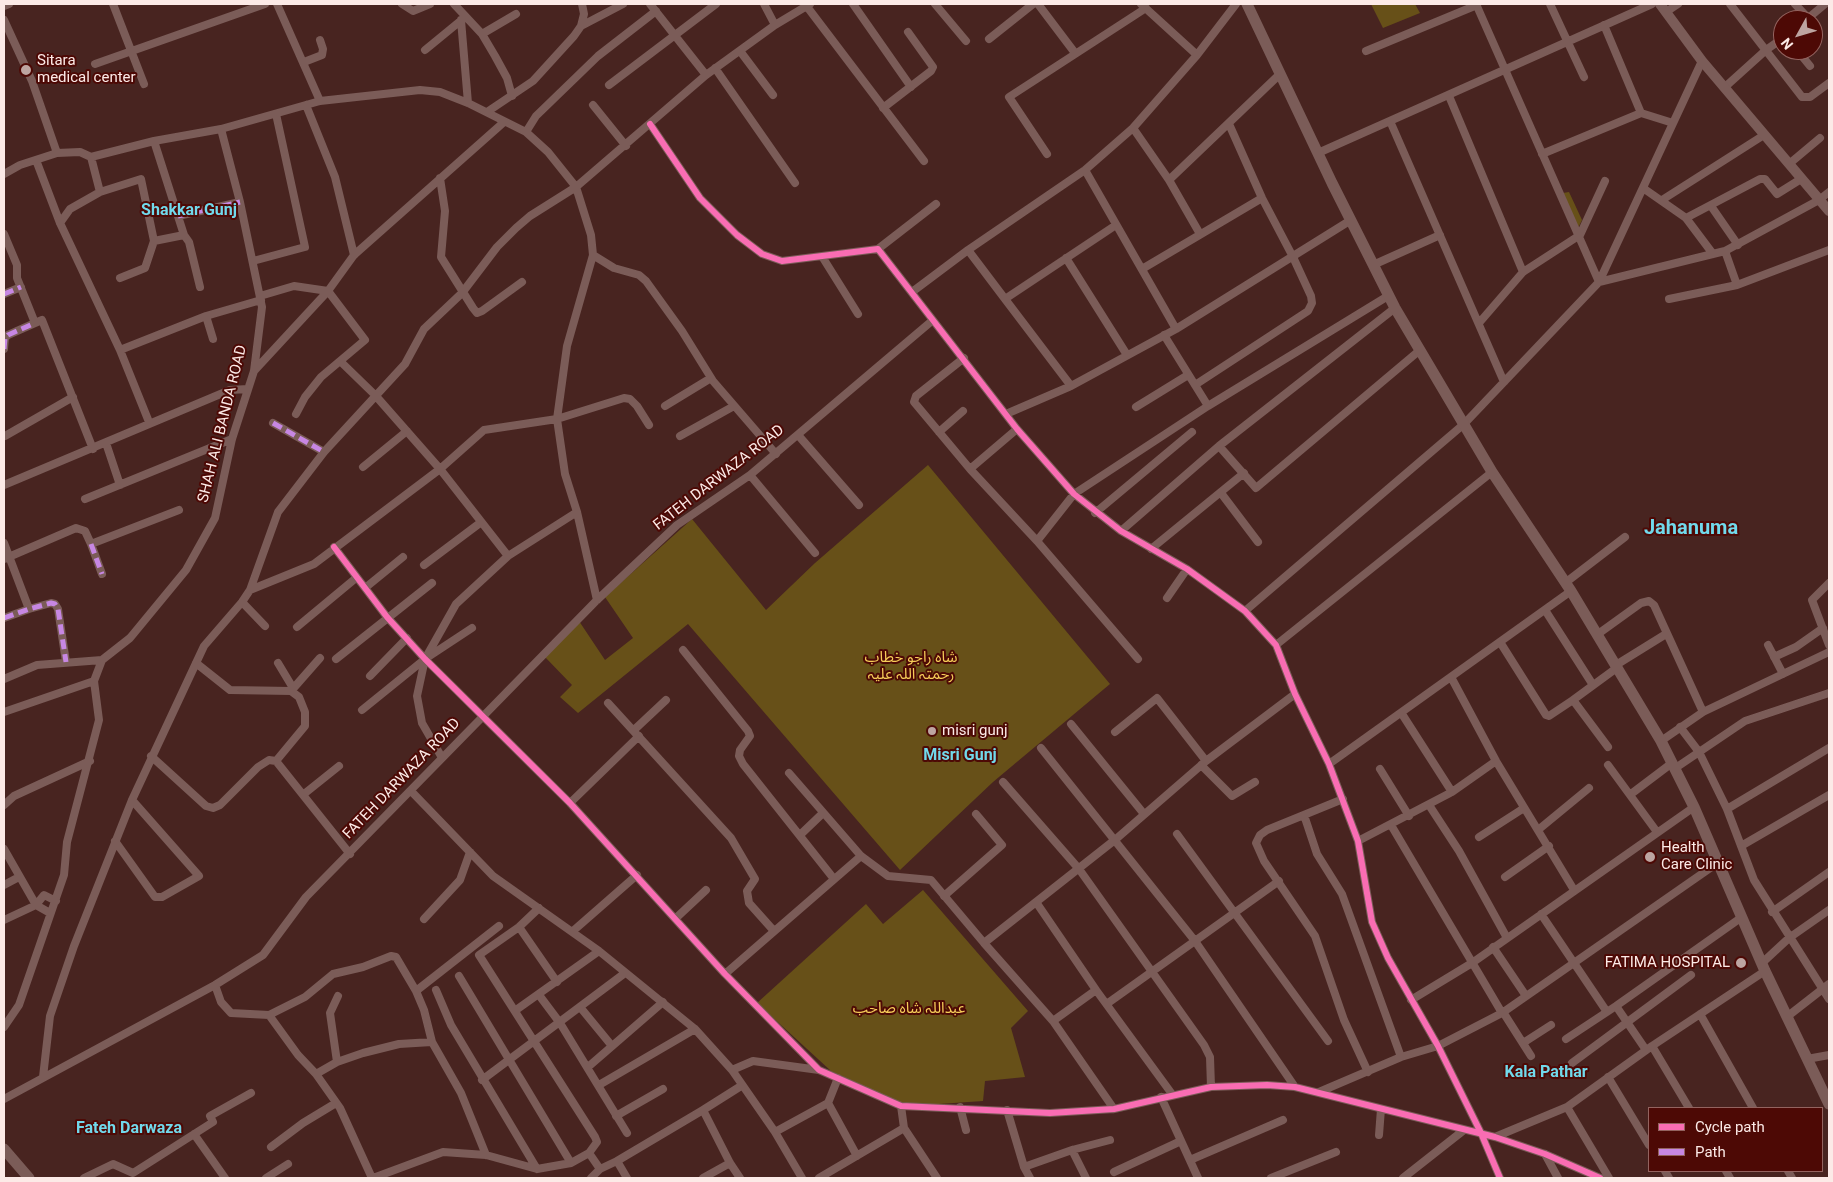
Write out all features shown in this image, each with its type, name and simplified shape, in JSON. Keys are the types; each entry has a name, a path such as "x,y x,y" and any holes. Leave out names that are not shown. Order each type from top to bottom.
{"main road":[{"path":"1247,4 1388,296 1492,472 1598,634 1661,741 1694,807 1716,864 1742,917 1763,967 1829,1104"},
{"path":"4,1149 29,1178"}],"street":[{"path":"4,6 9,4"},
{"path":"113,4 144,84"},
{"path":"95,64 265,4"},
{"path":"277,4 320,101"},
{"path":"402,4 413,11 430,4"},
{"path":"454,4 463,18 482,34 507,78 512,96"},
{"path":"581,26 584,14 582,4"},
{"path":"487,112 533,81 581,26 623,4"},
{"path":"650,4 706,75"},
{"path":"609,85 715,4"},
{"path":"764,4 775,25"},
{"path":"853,4 911,86"},
{"path":"935,4 966,41"},
{"path":"989,39 1033,4"},
{"path":"1038,4 1075,53"},
{"path":"912,292 968,250 1085,170 1133,128 1197,55 1236,4"},
{"path":"1366,50 1477,4 1600,282"},
{"path":"1550,4 1566,42 1584,77"},
{"path":"1318,153 1652,4"},
{"path":"1678,4 1663,8 1702,61 1829,211"},
{"path":"1730,4 1802,97 1810,98 1829,83"},
{"path":"43,1077 50,1016 132,800 204,646 250,590 278,512 324,452 405,364 424,329 462,293 497,248 516,228 530,216 576,187 715,68 775,25 807,5 924,161"},
{"path":"1047,154 1009,97 1143,6 1197,55"},
{"path":"526,132 536,116 598,56 656,11"},
{"path":"482,34 516,14"},
{"path":"424,50 463,18"},
{"path":"463,18 468,103"},
{"path":"4,20 32,81 57,153"},
{"path":"1604,25 1641,113"},
{"path":"883,108 933,67 908,32"},
{"path":"304,62 322,55 323,49 320,40"},
{"path":"1725,87 1773,45"},
{"path":"740,51 773,95"},
{"path":"1805,60 1810,66"},
{"path":"1245,611 1464,424 1600,282 1702,61"},
{"path":"715,68 795,183"},
{"path":"1169,180 1280,74"},
{"path":"4,174 57,153 80,152 91,157 154,141 221,129 320,101 420,90 440,92 468,103 526,132 548,152 576,187 591,235 593,255 567,346 557,419 564,474 577,512 597,600"},
{"path":"1449,96 1523,272"},
{"path":"306,105 335,177 354,255"},
{"path":"593,105 626,146"},
{"path":"1542,154 1641,113 1673,123"},
{"path":"253,261 306,247 276,114"},
{"path":"1390,121 1504,382"},
{"path":"254,370 328,291 354,255 504,122"},
{"path":"650,124 700,198 737,235 762,254 782,261 823,258 878,249 936,204"},
{"path":"1195,385 1308,311 1312,304 1311,296 1262,198 1229,124"},
{"path":"1133,128 1169,180 1200,234"},
{"name":"SHAH ALI BANDA ROAD","path":"102,660 130,638 186,570 215,518 232,439 254,370 262,307 240,202 221,129"},
{"path":"1662,200 1764,135"},
{"path":"1789,164 1820,138"},
{"path":"154,141 184,235 189,242 200,287"},
{"path":"91,157 100,192"},
{"path":"36,160 60,222 120,350 149,422"},
{"path":"1085,170 1176,329"},
{"path":"440,178 445,211 441,257 462,293 477,313 482,312 522,282"},
{"path":"60,222 70,209 100,192 141,179 154,242 144,268 120,278"},
{"path":"1686,218 1712,206 1760,179 1765,179 1777,194 1801,179"},
{"path":"1479,323 1523,272 1580,235 1605,181"},
{"path":"1644,188 1686,218 1713,254"},
{"path":"1600,282 1725,251 1819,200 1829,192"},
{"path":"1142,269 1262,198"},
{"path":"178,216 240,202"},
{"path":"1712,206 1738,245"},
{"path":"1006,414 1071,386 1176,329 1351,220"},
{"path":"1006,299 1116,225"},
{"path":"4,234 17,265 17,278 35,323"},
{"path":"154,242 184,235"},
{"path":"1373,264 1440,235"},
{"path":"878,249 1017,429 1074,494 1121,531 1187,569 1245,611 1276,645 1295,694 1329,764 1358,841 1372,922 1411,1000 1438,1046 1481,1134 1500,1178"},
{"path":"968,250 1071,386"},
{"path":"1669,299 1737,285 1829,250"},
{"path":"1725,251 1737,285"},
{"path":"593,255 614,268 639,275 646,281 682,331 711,378 776,454"},
{"path":"823,258 858,314"},
{"path":"1066,258 1127,355"},
{"path":"120,350 206,316 294,286 328,291 365,340 340,361 311,390 296,414"},
{"path":"4,294 21,287"},
{"path":"1037,541 1074,494 1208,406 1388,296"},
{"path":"1121,531 1220,446 1395,308"},
{"path":"206,316 213,339"},
{"path":"4,349 4,338 42,320 93,448"},
{"name":"FATEH DARWAZA ROAD","path":"4,1099 215,985 263,955 306,897 411,791 441,756 597,600 678,525 750,475 933,320"},
{"path":"1164,335 1208,406"},
{"path":"1220,446 1256,488 1420,350"},
{"path":"964,358 914,400 915,404 970,469 1037,541 1138,659"},
{"path":"340,361 375,395 407,431 508,556"},
{"path":"1136,407 1188,375"},
{"path":"665,406 711,378"},
{"path":"4,485 106,443 149,422 230,390 248,389"},
{"path":"6,436 73,397"},
{"path":"250,590 314,564 334,547 440,470 484,430 557,419 624,398 630,399 637,406 649,425"},
{"path":"680,436 734,406"},
{"path":"939,432 963,411"},
{"path":"273,423 324,452"},
{"path":"970,469 1017,429"},
{"path":"363,467 407,431"},
{"path":"1095,512 1192,432"},
{"path":"798,435 859,505"},
{"path":"85,499 232,439"},
{"path":"106,443 120,485"},
{"path":"1276,645 1492,472"},
{"path":"1150,549 1244,473"},
{"path":"750,475 816,553"},
{"path":"1221,493 1258,542"},
{"path":"90,544 179,510"},
{"path":"441,756 422,723 417,696 426,659 456,604 508,556 577,512"},
{"path":"424,565 480,523"},
{"path":"6,558 80,528 85,531 102,574"},
{"path":"1329,764 1402,714 1545,610 1625,537"},
{"path":"4,543 6,558 29,609"},
{"path":"334,547 387,617 426,659 570,803 637,874 725,974 819,1070"},
{"path":"365,588 403,557"},
{"path":"1167,598 1187,569"},
{"path":"297,627 356,578"},
{"path":"336,660 387,617 432,583"},
{"path":"1829,583 1812,600 1829,645"},
{"path":"1598,634 1646,600 1654,605 1703,712"},
{"path":"242,602 265,626"},
{"path":"4,618 50,603 57,606 66,662"},
{"path":"1545,610 1593,685"},
{"path":"362,710 426,659 472,628"},
{"path":"1774,657 1796,647 1823,628"},
{"path":"1500,642 1546,715 1549,716 1617,666 1666,634"},
{"path":"370,676 407,638"},
{"path":"1768,645 1783,674"},
{"path":"683,650 748,731 750,736 740,750 739,756 743,764 834,879"},
{"path":"1661,741 1703,712 1829,652"},
{"path":"196,663 230,690 292,689 320,658"},
{"path":"4,679 37,665 102,660 94,681 99,720 90,761 67,842 64,875 19,1005 4,1027"},
{"path":"151,756 206,806 213,808 220,805 258,767 269,760 276,760 305,726 303,706 278,663"},
{"path":"1451,677 1496,761 1574,890"},
{"path":"4,712 94,681"},
{"path":"1631,794 1746,721 1829,693"},
{"path":"984,943 1116,839 1204,763 1295,694"},
{"path":"1114,732 1157,698 1204,763 1232,796 1255,782"},
{"path":"570,803 666,700"},
{"path":"1573,700 1608,747"},
{"path":"608,703 730,838 756,878 747,891 749,903 774,931"},
{"path":"1402,714 1452,792"},
{"path":"1071,724 1144,814"},
{"path":"1680,727 1699,752 1727,808 1754,880 1789,938 1826,986 1829,999"},
{"path":"1041,748 1116,839 1196,942 1295,1087"},
{"path":"1727,808 1829,748"},
{"path":"276,760 350,854"},
{"path":"4,805 14,796 90,761"},
{"path":"1358,841 1452,792 1496,761"},
{"path":"1608,765 1657,832"},
{"path":"304,794 339,766"},
{"path":"1380,769 1409,816"},
{"path":"789,773 861,856 888,876 932,880 984,943 1053,1021 1114,1109"},
{"path":"1003,782 1079,869 1207,1050 1210,1057 1211,1087"},
{"path":"1538,830 1589,788"},
{"path":"411,791 493,876 599,951 695,1029 732,1070 741,1086 774,1132 802,1178"},
{"path":"1741,846 1829,795"},
{"path":"1343,799 1267,830 1257,839 1256,847 1315,936 1344,1020 1368,1072"},
{"path":"115,841 155,897 162,897 199,876 132,800"},
{"path":"1429,805 1459,851 1507,938"},
{"path":"1411,1000 1472,963 1694,807"},
{"path":"1479,837 1524,808"},
{"path":"800,834 823,813"},
{"path":"944,896 1002,845 976,814"},
{"path":"1304,815 1317,854 1342,894 1401,1057"},
{"path":"1391,825 1472,963 1531,1056"},
{"path":"1177,834 1236,912 1328,1041"},
{"path":"1505,877 1549,846"},
{"path":"4,851 36,905 50,914"},
{"path":"424,919 460,880 470,852"},
{"path":"725,974 861,856"},
{"path":"1319,1092 1401,1057 1438,1046 1503,1013 1716,864"},
{"path":"1772,912 1829,872"},
{"path":"573,932 637,874"},
{"path":"4,885 19,877"},
{"path":"1108,1004 1279,881"},
{"path":"676,918 706,890"},
{"path":"4,920 36,905 44,895 56,901"},
{"path":"1036,902 1096,990 1172,1094"},
{"path":"269,1015 298,1055 316,1074 336,1103 373,1178 443,1152 486,1155 537,1169 571,1163 589,1153 597,1142 595,1137 536,1041 479,955 519,927 539,908"},
{"path":"1495,1137 1567,1107 1700,1014 1763,967 1789,938 1829,910"},
{"path":"1541,914 1607,1012"},
{"path":"1566,1039 1742,917"},
{"path":"416,991 499,926"},
{"path":"519,927 557,982"},
{"path":"1493,947 1526,996"},
{"path":"516,1010 599,951"},
{"path":"215,985 220,1002 231,1013 269,1015 305,997 333,974 363,967 391,956 400,961 424,1010 432,1042 461,1093 486,1155"},
{"path":"482,1080 625,973"},
{"path":"1572,1063 1691,975"},
{"path":"459,976 571,1163"},
{"path":"1788,1016 1826,986"},
{"path":"436,990 451,1025 482,1080 537,1169"},
{"path":"1053,1021 1096,990"},
{"path":"539,995 560,1023 588,1067 626,1133"},
{"path":"337,1062 330,1013 338,996"},
{"path":"588,1067 663,1002"},
{"path":"1616,1006 1627,1023 1649,1048 1688,1107"},
{"path":"580,1007 612,1046"},
{"path":"1700,1014 1752,1107"},
{"path":"1523,1043 1551,1026"},
{"path":"599,1086 695,1029"},
{"path":"316,1074 337,1062 363,1053 399,1044 432,1042"},
{"path":"1807,1058 1829,1055"},
{"path":"732,1070 753,1060 819,1070 901,1106 960,1107 1050,1113 1114,1109 1172,1094 1211,1087 1267,1084 1295,1087 1495,1137 1545,1154 1600,1178"},
{"path":"1608,1077 1648,1143"},
{"path":"774,1132 828,1102 838,1078"},
{"path":"591,1178 600,1169 741,1086"},
{"path":"616,1116 663,1089"},
{"path":"84,1178 113,1164 133,1173 213,1122 210,1116 251,1094"},
{"path":"1161,1098 1198,1178"},
{"path":"828,1102 857,1156"},
{"path":"271,1147 303,1123 336,1103"},
{"path":"901,1106 904,1128 934,1177"},
{"path":"960,1107 966,1130"},
{"path":"1567,1107 1608,1178"},
{"path":"1379,1135 1381,1109"},
{"path":"703,1110 730,1163 740,1178"},
{"path":"1007,1110 1024,1167 1030,1178"},
{"path":"1190,1160 1283,1120"},
{"path":"819,1178 904,1128"},
{"path":"1405,1178 1464,1130"},
{"path":"194,1134 225,1178"},
{"path":"1024,1167 1072,1150 1110,1140"},
{"path":"1114,1172 1181,1142"},
{"path":"1072,1150 1086,1178"},
{"path":"1271,1178 1336,1152"},
{"path":"589,1153 600,1169"},
{"path":"1545,1154 1558,1178"},
{"path":"616,1161 627,1178"},
{"path":"704,1178 730,1163"},
{"path":"266,1178 288,1164"}],"green space":[{"path":"1371,4 1415,4 1420,13 1383,28"},
{"path":"1569,192 1582,220 1578,228 1563,193"},
{"name":"شاہ راجو خطاب رحمتہ اللہ علیہ","path":"928,465 1110,684 993,782 900,870 688,624 578,713 560,697 572,685 545,657 579,621 605,660 633,638 605,597 692,519 766,610 815,563"},
{"name":"عبداللہ شاہ صاحب","path":"923,890 1028,1011 1011,1028 1025,1077 985,1081 983,1101 924,1105 901,1103 831,1071 757,1003 866,904 883,924"}],"marked path":[{"path":"178,216 240,202"},
{"path":"4,294 21,287"},
{"path":"4,349 5,338 8,335 35,323"},
{"path":"273,423 324,452"},
{"path":"91,544 102,574"},
{"path":"4,618 29,609 51,603 55,604 58,609 66,662"}],"cycle path":[{"path":"650,124 700,198 737,235 762,254 782,261 878,249 1017,429 1074,494 1121,531 1187,569 1245,611 1276,645 1295,694 1329,764 1358,841 1372,922 1388,958 1438,1046 1481,1133 1500,1178"},
{"path":"334,547 387,617 425,659 570,803 725,974 819,1070 901,1106 1050,1113 1114,1109 1211,1087 1267,1085 1295,1087 1495,1137 1545,1154 1600,1178"}],"place":[{"name":"Sitara medical center","path":"26,70"},
{"name":"misri gunj","path":"932,731"},
{"name":"Health Care Clinic","path":"1650,857"},
{"name":"FATIMA HOSPITAL","path":"1741,963"}],"district":[{"name":"Shakkar Gunj","path":"189,211"},
{"name":"Jahanuma","path":"1691,529"},
{"name":"Misri Gunj","path":"960,756"},
{"name":"Kala Pathar","path":"1546,1073"},
{"name":"Fateh Darwaza","path":"129,1129"}]}
